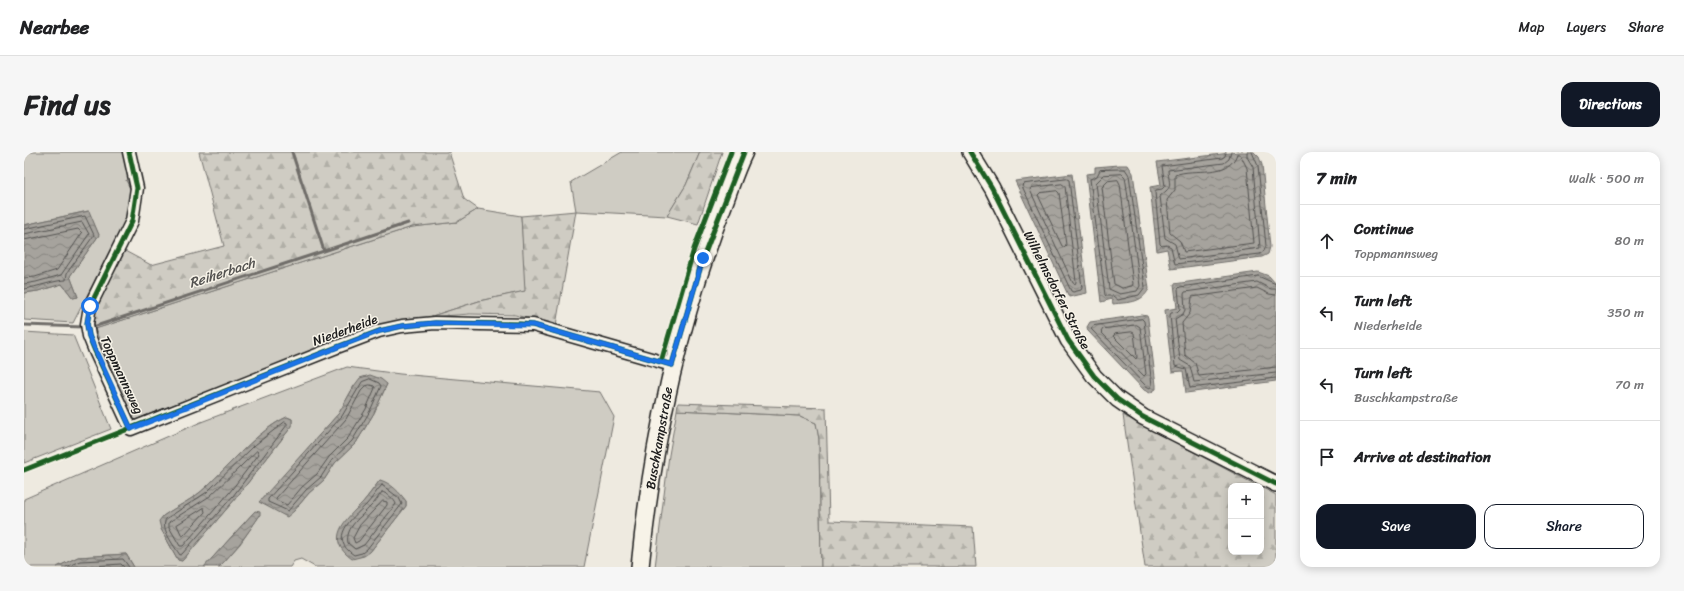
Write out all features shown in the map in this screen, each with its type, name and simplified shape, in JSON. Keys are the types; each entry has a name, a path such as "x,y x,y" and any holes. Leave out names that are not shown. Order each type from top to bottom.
{"main road":[{"name":"Buschkampstraße","path":"640,567 653,458 672,365 703,258 744,152"}],"street":[{"name":"Toppmannsweg","path":"129,152 137,188 132,221 90,306 87,324 89,336 131,429"},
{"name":"Wilhelmsdorfer Straße","path":"970,152 992,188 1068,340 1094,376 1117,399 1143,417 1276,484"},
{"name":"Niederheide","path":"131,429 380,331 402,326 435,323 533,325 672,365"}],"green space":[{"path":"24,152 123,152 131,189 126,180 131,191 125,221 73,323 24,320 24,293 38,291 62,284 73,298 78,297 70,276 99,235 88,211 24,225"},
{"path":"199,152 449,152 464,199 478,209 457,222 412,227 95,329 94,320 96,310 123,250 151,265 224,246"},
{"path":"622,152 700,152 686,185 667,216 576,211 571,182"},
{"path":"700,152 722,152 698,224 667,216 686,185"},
{"path":"478,209 521,216 526,291 479,301 429,317 401,320 378,325 135,420 131,416 95,329 412,227 457,222"},
{"path":"576,211 556,325 515,315 470,314 429,317 479,301 525,291 521,216"},
{"path":"24,332 73,335 111,429 24,463"},
{"path":"347,367 400,374 600,392 614,417 584,567 315,567 301,559 294,561 290,567 219,567 240,544 260,515 255,511 204,567 134,567 126,554 78,557 57,567 24,567 24,499 201,422","holes":["387,384 374,413 356,443 335,463 324,480 309,493 294,511 272,508 260,502 339,413 354,386","287,417 292,419 292,426 236,498 182,561 178,560 161,529 163,516 201,491 255,439 276,423","380,480 392,487 406,501 406,506 370,552 364,501"]},
{"path":"678,403 826,408 829,521 973,527 976,567 821,567 819,439 816,423 800,416 677,410"},
{"path":"677,410 800,416 816,423 819,439 821,567 655,567 669,455"},
{"path":"1123,415 1252,483 1228,483 1228,555 1264,555 1264,489 1276,495 1276,567 1145,567"}],"water":[{"path":"1238,152 1254,152 1259,157 1262,165 1270,247 1268,254 1262,257 1171,269 1167,249 1157,251 1150,187 1161,185 1157,162"},
{"path":"1128,165 1133,173 1149,289 1146,294 1138,300 1113,304 1112,299 1101,302 1086,174 1095,173 1095,167"},
{"path":"1072,174 1087,293 1069,297 1015,181"},
{"path":"89,211 99,235 70,276 78,297 73,298 62,284 38,291 24,293 24,225"},
{"path":"1258,272 1269,276 1276,284 1276,381 1186,393 1183,371 1172,372 1165,310 1177,308 1174,284"},
{"path":"1142,315 1147,316 1148,319 1156,385 1156,389 1150,393 1144,390 1088,331 1087,327 1090,322"},
{"path":"370,375 381,379 387,384 374,413 356,443 335,463 324,480 309,493 287,517 259,502 339,413 360,378"},
{"path":"287,417 292,419 292,426 236,498 182,561 178,560 161,529 159,521 163,516 201,491 265,430"},
{"path":"380,480 388,483 398,492 406,501 406,506 370,552 364,556 352,559 344,552 339,544 338,537 340,530 344,523"},
{"path":"255,511 260,512 260,515 241,542 225,561 219,567 204,567"},
{"path":"126,554 134,567 57,567 78,557"}],"waterway":[{"name":"Reiherbach","path":"90,327 324,251 292,152"},
{"path":"324,251 408,223"},
{"name":"Reiherbach","path":"24,325 84,327"}],"cycle path":[{"path":"129,152 137,188 132,221 90,306 87,324 89,336 95,351 131,429"},
{"path":"661,362 694,249 731,152"},
{"path":"24,470 337,347 379,331 402,326 435,323 533,325 672,365 703,258 744,152"},
{"path":"970,152 992,188 1068,340 1094,376 1117,399 1143,417 1276,484"}],"route":[{"path":"90,306 87,324 89,336 131,429 380,331 402,326 435,323 533,325 672,365 703,258"}]}
